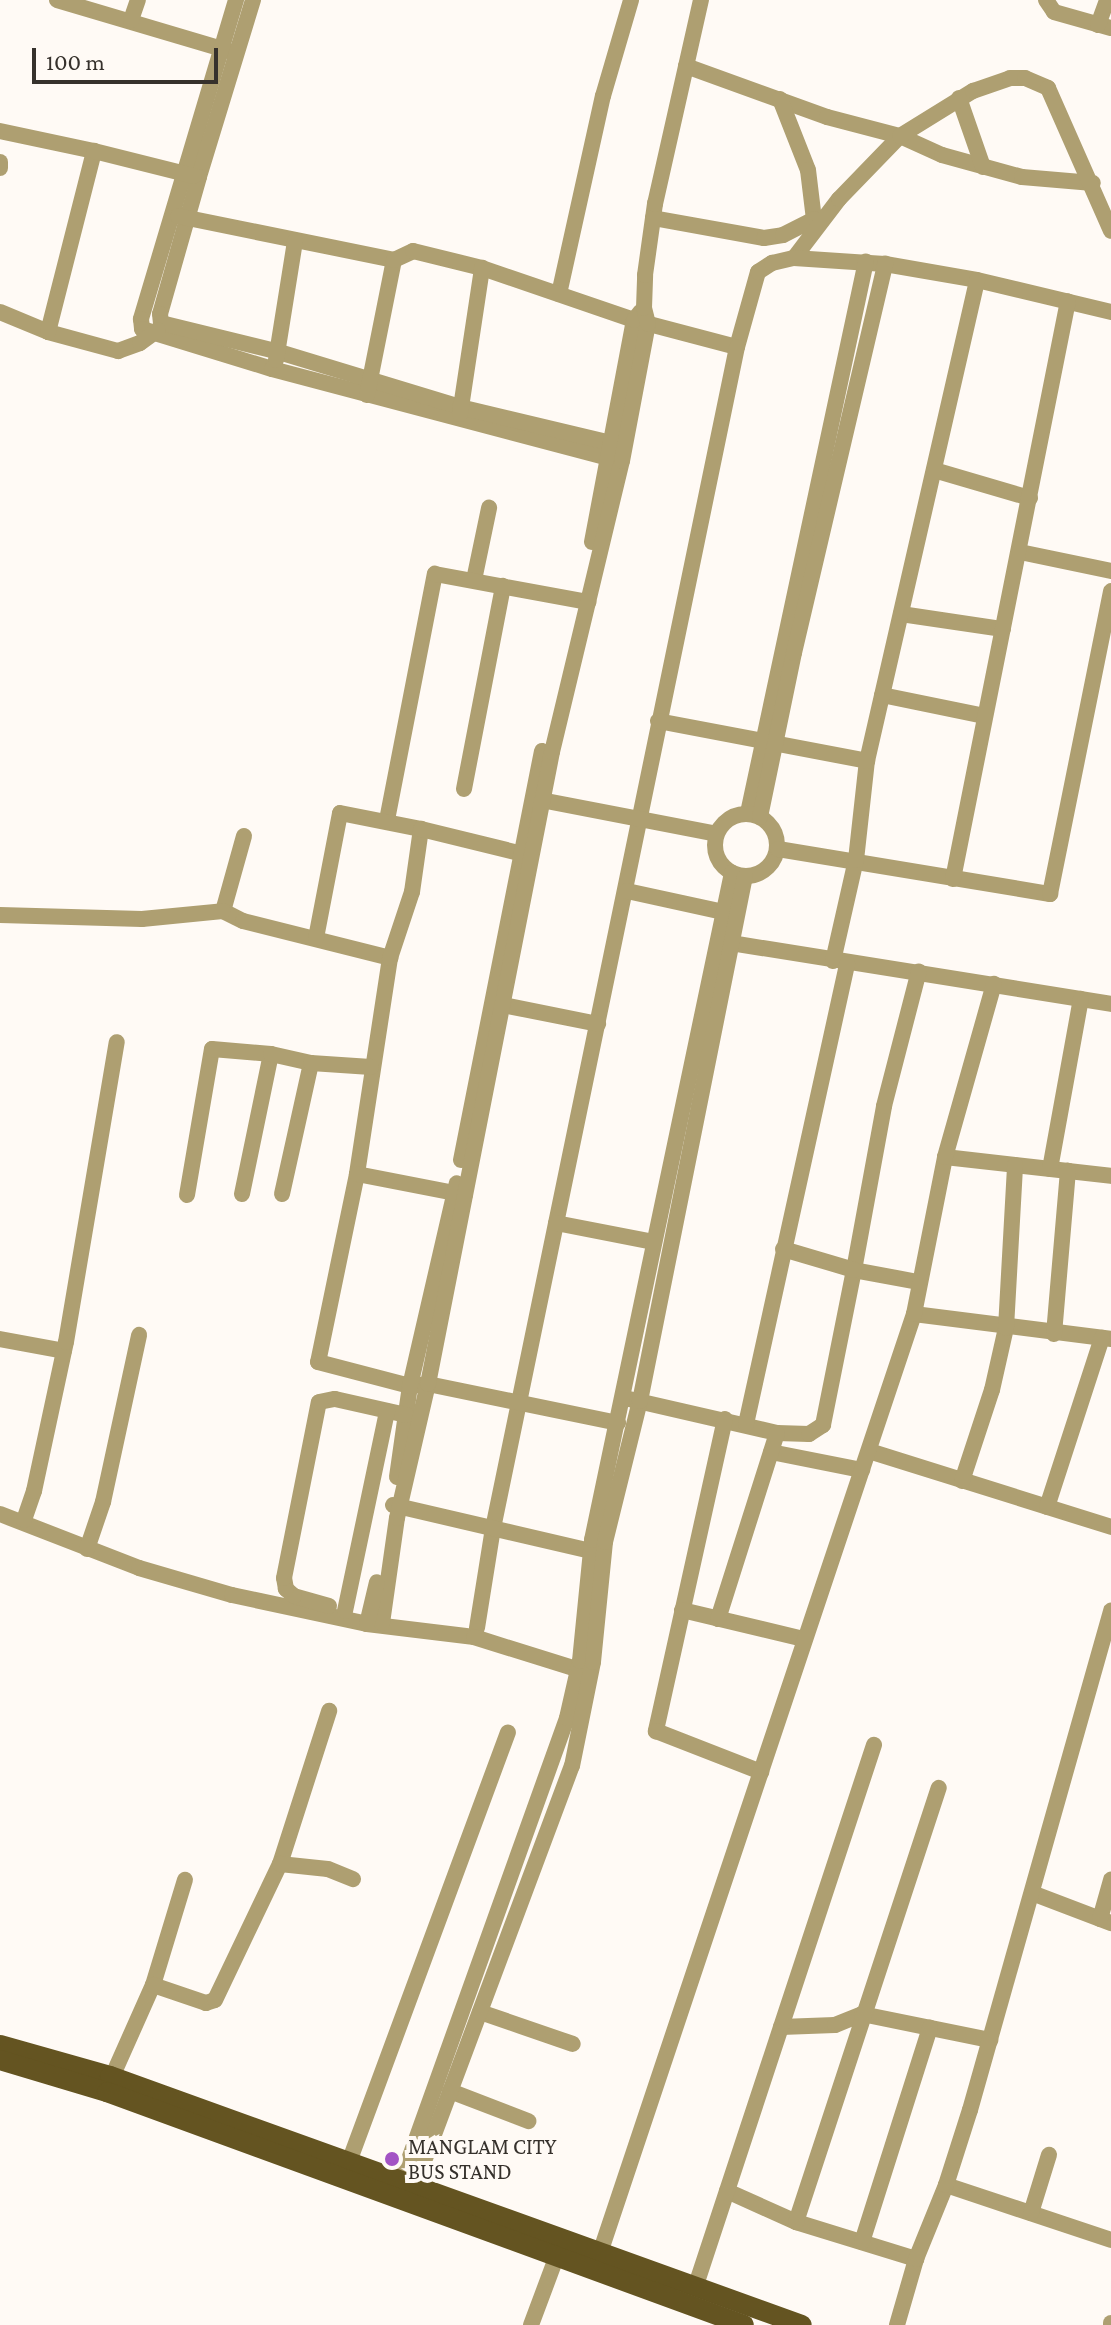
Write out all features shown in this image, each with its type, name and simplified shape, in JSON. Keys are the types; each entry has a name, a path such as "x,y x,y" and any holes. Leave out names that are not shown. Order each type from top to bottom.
{"main road":[{"path":"0,2045 597,2262 744,2325"},
{"path":"0,2060 108,2084 349,2162 405,2193 556,2258 597,2262 695,2288 714,2312 802,2325"}],"street":[{"path":"57,0 131,20 187,41 230,51"},
{"path":"131,20 138,0"},
{"path":"230,51 236,0"},
{"path":"158,330 180,216 230,51 253,0"},
{"path":"559,294 594,132 631,0"},
{"path":"374,1619 396,1506 428,1384 460,1194 537,799 616,452 642,317 653,218 701,0"},
{"path":"1046,0 1054,12 1104,27 1107,0"},
{"path":"686,66 827,117 900,136 942,155 983,167 1022,177 1093,183"},
{"path":"794,258 814,225 900,136 959,98 992,82 1010,78 1039,81 1048,88 1093,183 1111,231"},
{"path":"959,98 983,167"},
{"path":"780,99 808,170 814,225"},
{"path":"0,131 192,175"},
{"path":"48,332 94,151"},
{"path":"180,216 394,260 413,251 482,268 737,347"},
{"path":"653,218 764,238 814,225"},
{"path":"272,369 279,352 295,241"},
{"path":"477,1628 493,1528 642,821 658,721 737,347 758,272 772,263 794,258 866,261 977,280 1111,312"},
{"path":"370,387 394,260"},
{"path":"754,815 866,261"},
{"path":"770,741 885,264"},
{"path":"460,413 482,268"},
{"path":"746,1424 840,962 867,761 977,280"},
{"path":"953,879 1068,301"},
{"path":"0,312 48,332 118,351 131,348 158,330 279,352 370,387 616,452"},
{"path":"158,330 272,369 370,387"},
{"path":"934,470 1030,498"},
{"path":"474,580 489,508"},
{"path":"1020,552 1111,571"},
{"path":"387,820 435,574 584,601"},
{"path":"464,789 503,586"},
{"path":"778,849 1050,894 1111,591"},
{"path":"901,614 1003,629"},
{"path":"882,695 984,716"},
{"path":"658,721 867,761"},
{"path":"537,799 717,834"},
{"path":"316,938 340,813 387,820 526,855"},
{"path":"754,815 774,830 778,849 766,869 738,874 717,856 717,834 729,818 754,815"},
{"path":"421,829 412,892 390,958 357,1174 318,1362 410,1386 428,1384 618,1423"},
{"path":"223,911 244,836"},
{"path":"396,1506 410,1386 460,1194 503,1005 526,855"},
{"path":"405,2193 585,1667 591,1551 723,912 738,874"},
{"path":"405,2193 450,2091 572,1766 605,1542 640,1401 731,943 738,874"},
{"path":"627,891 723,912"},
{"path":"0,915 142,919 223,911 243,921 390,958"},
{"path":"731,943 1111,1004"},
{"path":"621,1398 777,1433 809,1434 823,1425 884,1106 919,971"},
{"path":"597,2262 914,1314 945,1157 994,984"},
{"path":"1050,1169 1081,999"},
{"path":"503,1005 598,1024"},
{"path":"24,1520 34,1491 64,1351 117,1042"},
{"path":"187,1195 212,1049 271,1054 311,1063 371,1067"},
{"path":"242,1194 271,1054"},
{"path":"282,1194 311,1063"},
{"path":"945,1157 1111,1176"},
{"path":"962,1481 992,1390 1006,1328 1015,1165"},
{"path":"1054,1334 1068,1171"},
{"path":"357,1174 460,1194"},
{"path":"556,1223 654,1242"},
{"path":"783,1249 854,1270 918,1282"},
{"path":"914,1314 1054,1334 1107,1338 1047,1507"},
{"path":"87,1549 103,1502 139,1335"},
{"path":"0,1339 64,1351"},
{"path":"406,1415 335,1399 319,1402 284,1578 286,1589 294,1596 374,1619 477,1628 585,1667"},
{"path":"345,1611 387,1411"},
{"path":"725,1419 656,1731 761,1772"},
{"path":"718,1619 777,1433"},
{"path":"869,1451 1111,1527"},
{"path":"771,1452 862,1470"},
{"path":"396,1506 591,1551"},
{"path":"0,1514 24,1520 87,1549 232,1595 474,1637 585,1667"},
{"path":"682,1610 804,1639"},
{"path":"897,2325 916,2259 946,2185 990,2040 1111,1611"},
{"path":"153,1985 206,2003 215,2000 280,1864 329,1711"},
{"path":"349,2162 508,1732"},
{"path":"695,2288 874,1745"},
{"path":"796,2222 862,2014 939,1788"},
{"path":"280,1864 328,1869 353,1879"},
{"path":"108,2084 153,1985 185,1880"},
{"path":"1032,1893 1105,1921 1111,1880"},
{"path":"480,2012 573,2044"},
{"path":"781,2027 835,2025 862,2014 990,2040"},
{"path":"862,2242 930,2027"},
{"path":"450,2091 528,2121"},
{"path":"1031,2213 1049,2155"},
{"path":"946,2185 1110,2236"},
{"path":"727,2191 796,2222 916,2259"},
{"path":"531,2325 556,2258"}],"place":[{"name":"MANGLAM CITY BUS STAND","path":"392,2159"}]}
